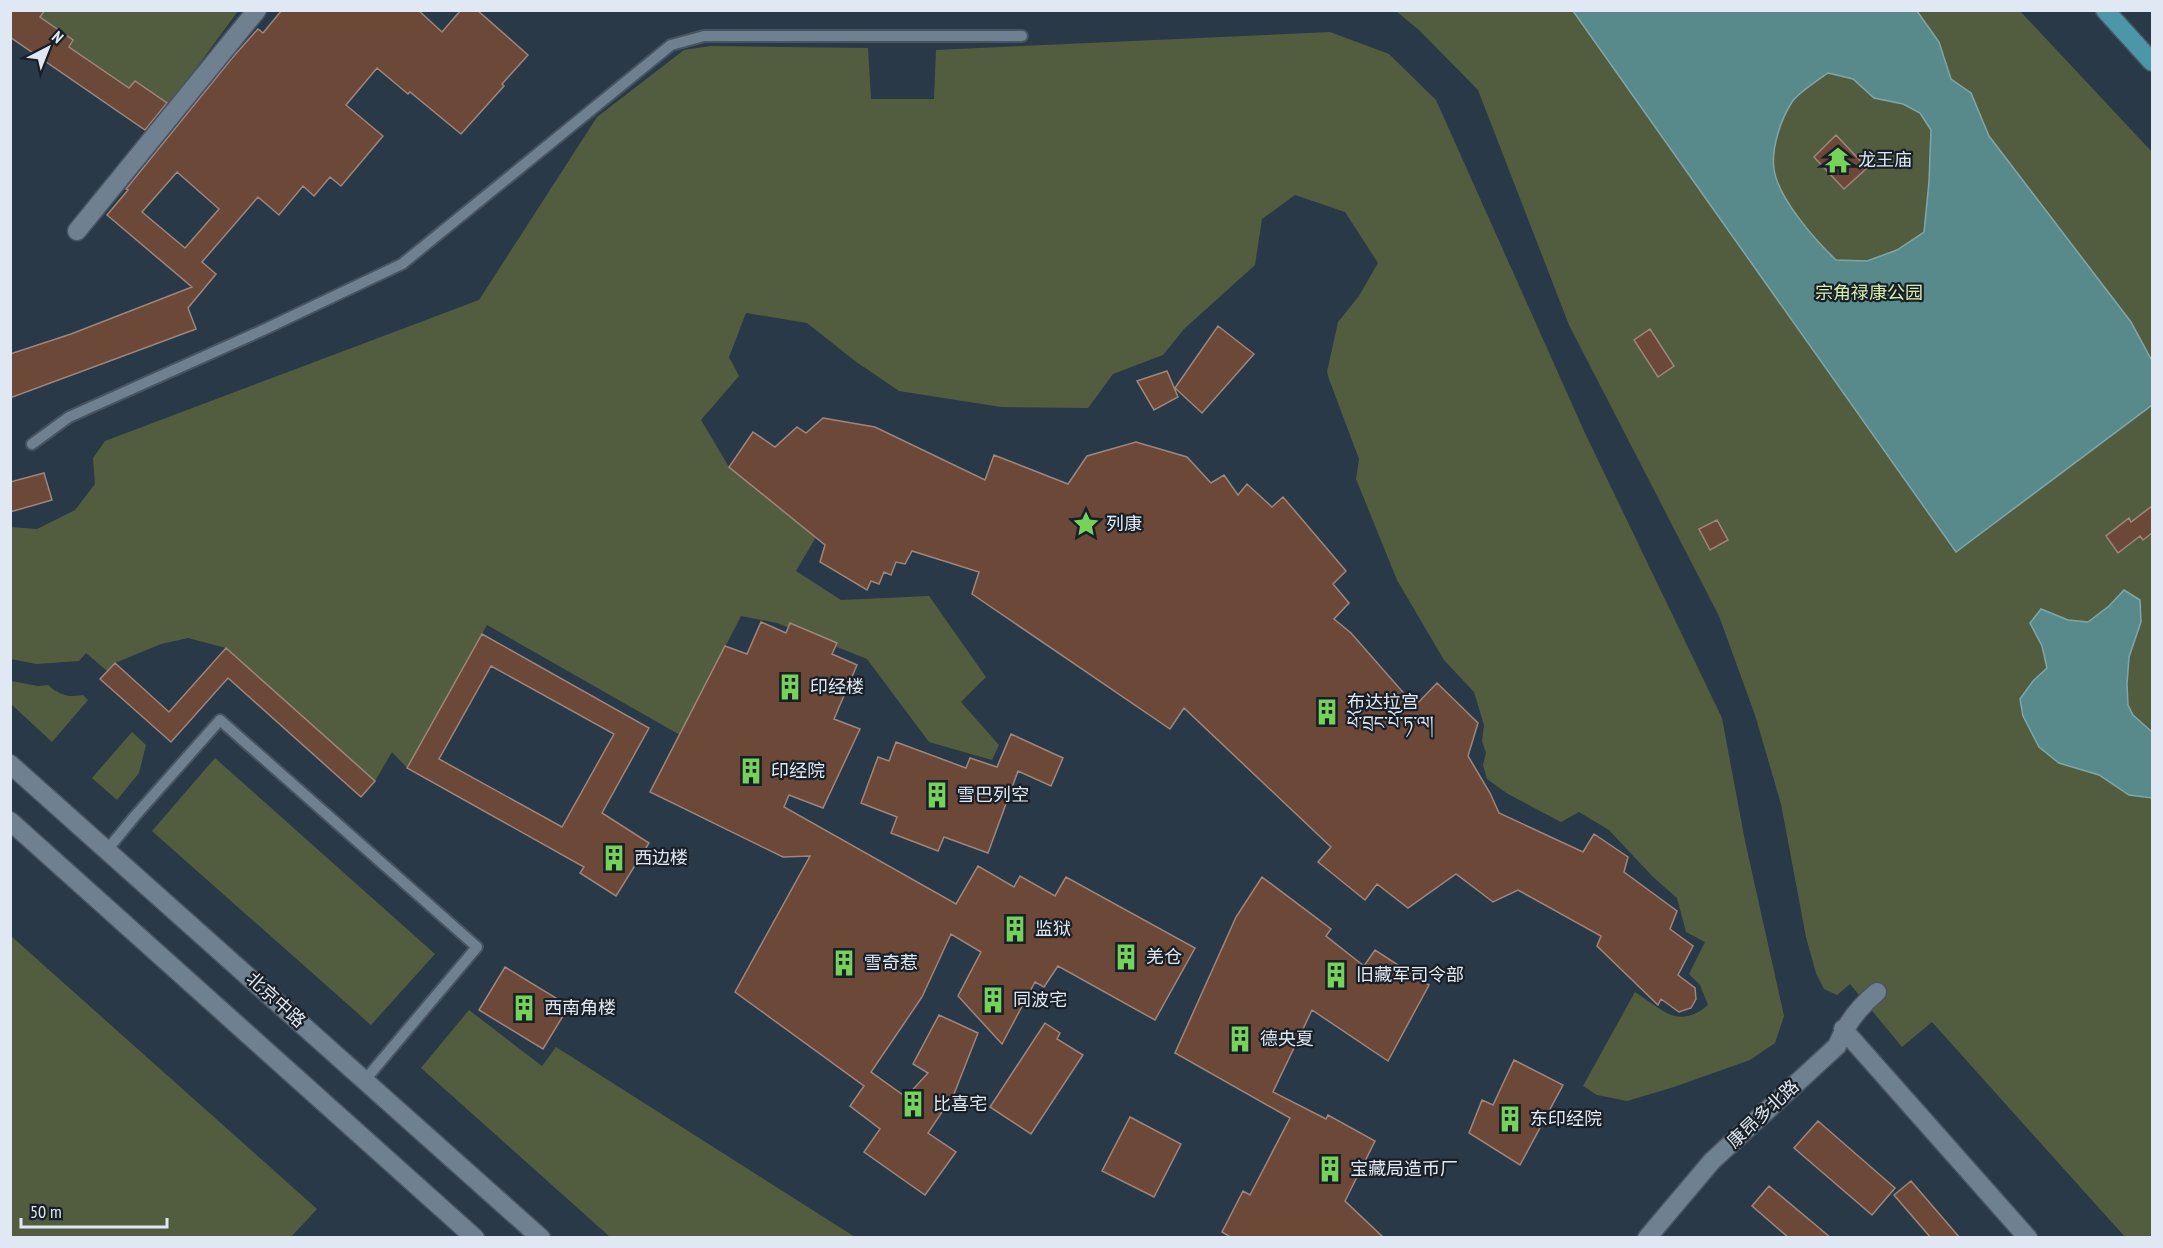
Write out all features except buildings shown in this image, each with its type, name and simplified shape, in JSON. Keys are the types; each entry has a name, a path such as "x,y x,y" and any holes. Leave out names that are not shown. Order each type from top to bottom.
{"main road":[{"path":"77,231 257,10"},
{"path":"2105,10 2152,62"},
{"name":"北京中路","path":"10,764 541,1238"},
{"path":"10,820 475,1238"},
{"name":"康昂多北路","path":"1647,1238 1712,1161 1837,1046 1843,1029 1860,1006 1877,992"},
{"path":"1843,1029 2028,1238"}],"lane":[{"path":"32,444 69,417 261,331 402,264 671,45 704,36 1022,36"},
{"path":"107,850 220,720 477,947 365,1080"}],"green space":[{"path":"42,10 238,11 151,130 146,131 166,102 135,81 129,88 69,47 73,40 40,17 44,12"},
{"name":"宗角禄康公园","path":"1396,11 2020,11 2152,152 2152,1237 2125,1237 1932,1022 1902,1047 1850,984 1837,995 1824,989 1816,973 1806,937 1781,804 1755,715 1719,616 1569,325 1478,90 1419,30"},
{"path":"1330,32 1389,54 1436,100 1584,431 1722,718 1745,841 1784,1016 1775,1043 1750,1060 1627,1101 1597,1095 1583,1086 1635,992 1662,1011 1679,1017 1688,1016 1708,1005 1700,985 1689,974 1705,942 1686,932 1677,898 1653,877 1609,830 1579,812 1561,822 1508,794 1487,779 1483,765 1486,753 1482,741 1484,725 1474,692 1444,660 1397,580 1356,479 1359,459 1327,372 1338,322 1359,296 1378,263 1345,212 1295,195 1262,219 1255,265 1184,329 1163,355 1113,374 1088,408 1001,407 899,391 855,361 807,323 746,313 729,357 739,376 701,420 729,467 816,537 796,571 841,600 929,596 986,677 961,702 999,745 992,760 929,742 867,659 777,623 741,616 680,735 487,625 407,768 392,752 375,781 226,648 188,638 161,644 115,663 107,671 86,653 79,661 36,664 11,659 10,527 37,529 75,510 95,484 93,458 105,441 479,300 597,117 684,50 711,46 868,48 871,99 934,99 936,50"},
{"path":"11,681 38,686 48,685 60,693 69,696 83,695 88,700 52,742 11,704"},
{"path":"132,732 146,745 139,773 117,800 92,778"},
{"path":"215,758 435,954 371,1025 152,831"},
{"path":"11,936 317,1209 291,1237 11,1237"},
{"path":"469,1010 542,1066 556,1047 855,1237 610,1237 421,1068"}],"shaded area":[{"path":"1573,11 1917,11 1939,42 1951,79 1971,93 1989,136 2131,322 2152,361 2152,405 1956,552","holes":["1828,73 1853,79 1874,98 1903,104 1920,113 1931,130 1924,232 1897,250 1867,261 1836,260 1818,241 1782,193 1773,161 1778,134 1784,117 1795,98"]},
{"path":"2124,590 2140,600 2141,622 2129,657 2128,705 2133,715 2152,732 2152,798 2129,795 2099,775 2059,763 2039,747 2023,716 2020,699 2033,681 2047,668 2042,646 2030,623 2041,609 2068,620 2088,622 2109,606"}],"place":[{"name":"龙王庙","path":"1838,160"},
{"name":"列康","path":"1086,524"},
{"name":"印经楼","path":"790,687"},
{"name":"布达拉宫 ཕོ་བྲང་པོ་ཏ་ལ།","path":"1327,712"},
{"name":"印经院","path":"751,771"},
{"name":"雪巴列空","path":"937,795"},
{"name":"西边楼","path":"614,858"},
{"name":"监狱","path":"1015,929"},
{"name":"羌仓","path":"1126,957"},
{"name":"雪奇惹","path":"844,963"},
{"name":"旧藏军司令部","path":"1336,975"},
{"name":"同波宅","path":"993,1000"},
{"name":"西南角楼","path":"524,1008"},
{"name":"德央夏","path":"1240,1039"},
{"name":"比喜宅","path":"913,1104"},
{"name":"东印经院","path":"1510,1119"},
{"name":"宝藏局造币厂","path":"1330,1169"}]}
